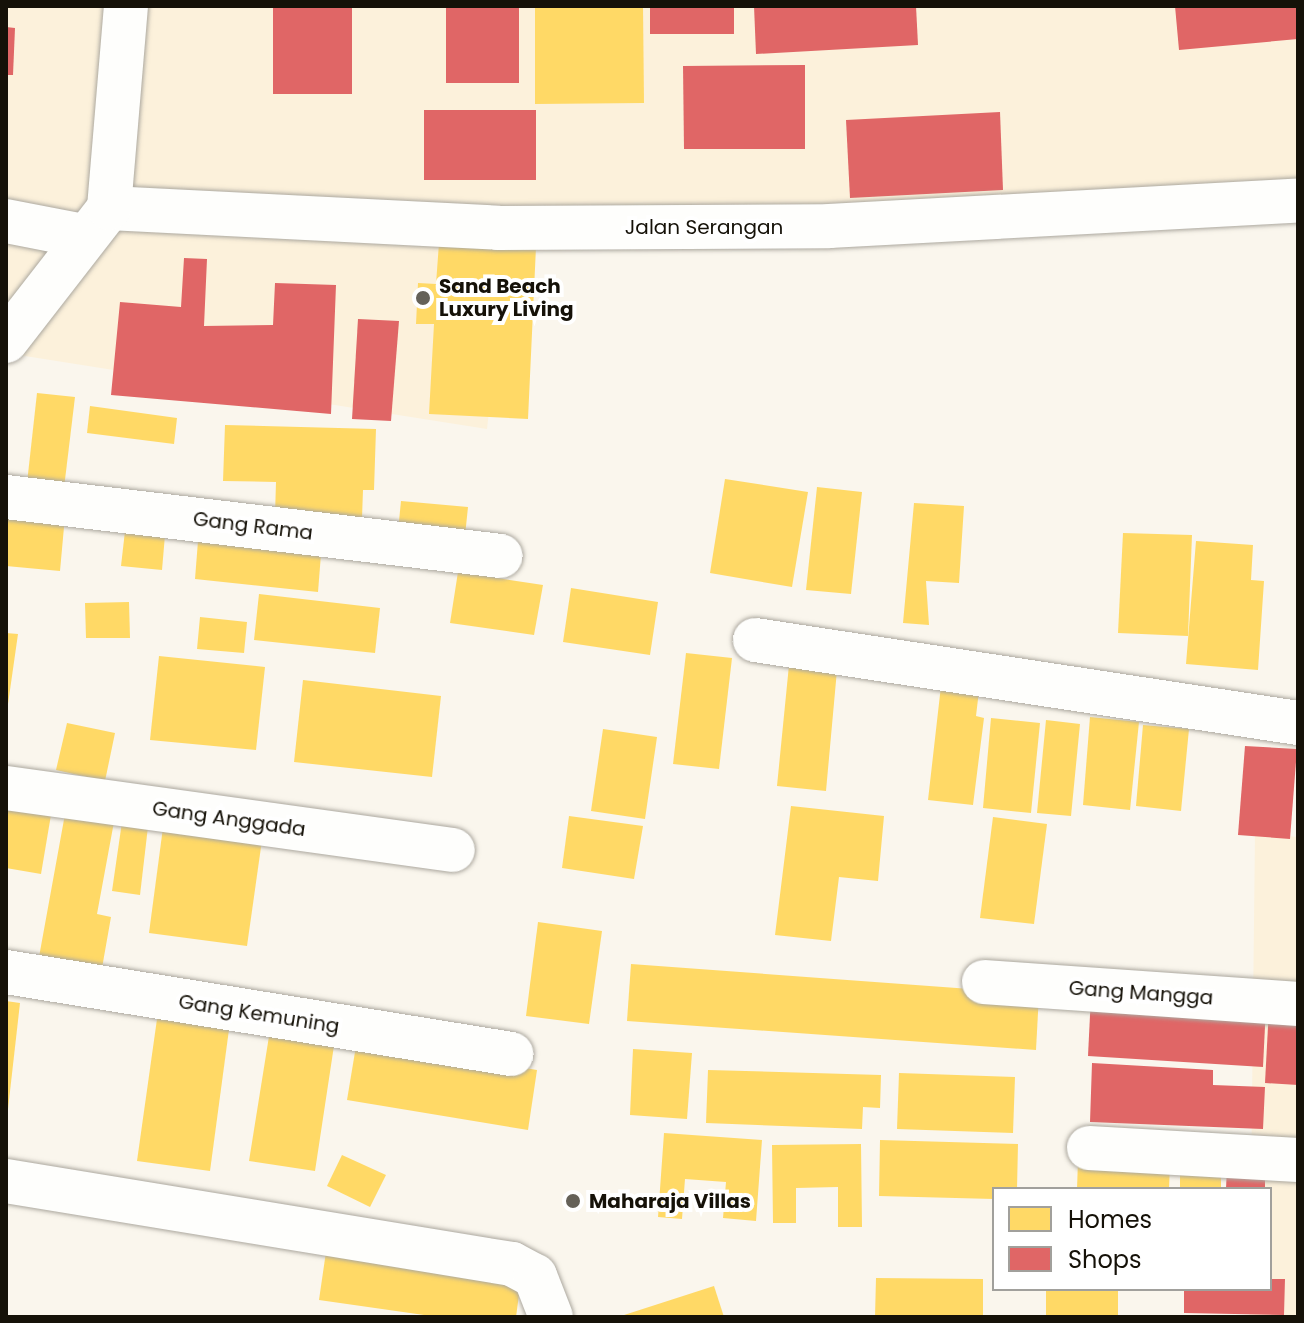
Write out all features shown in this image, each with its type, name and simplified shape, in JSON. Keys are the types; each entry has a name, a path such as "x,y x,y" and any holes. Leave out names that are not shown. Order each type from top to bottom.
{"street":[{"path":"6,341 96,222 126,6"},
{"name":"Jalan Serangan","path":"6,221 498,228 829,226 1298,201"},
{"name":"Gang Rama","path":"6,497 500,556"},
{"path":"755,640 1298,723"},
{"name":"Gang Anggada","path":"6,788 453,850"},
{"name":"Gang Kemuning","path":"6,972 511,1054"},
{"name":"Gang Mangga","path":"984,982 1298,1004"},
{"path":"1089,1148 1298,1160"},
{"path":"6,1181 512,1264 535,1276 551,1317"}],"shaded area":[{"path":"6,6 1298,6 1298,188 512,214 487,429 6,353"},
{"path":"1255,833 1298,837 1298,1317 1249,1317 1250,1291 1272,1291 1272,1187 1251,1187"}],"building: Homes":[{"path":"535,6 643,6 644,103 535,104"},
{"path":"439,243 536,247 528,419 429,414 434,324 416,324 418,283 436,284"},
{"path":"37,393 75,397 64,488 27,483"},
{"path":"90,406 177,418 174,444 87,433"},
{"path":"225,425 376,429 374,490 363,490 362,518 275,515 276,482 223,481"},
{"path":"725,479 808,492 792,587 710,573"},
{"path":"817,487 862,492 851,594 806,590"},
{"path":"401,501 468,507 465,536 398,531"},
{"path":"914,503 964,506 959,583 926,581 929,625 903,623"},
{"path":"6,512 65,516 60,571 6,566"},
{"path":"125,531 165,535 162,570 121,566"},
{"path":"1123,533 1192,535 1188,636 1118,633"},
{"path":"198,541 321,554 318,592 195,579"},
{"path":"1196,541 1253,545 1251,580 1264,581 1258,670 1186,664"},
{"path":"458,572 543,585 534,635 450,623"},
{"path":"571,588 658,602 650,655 563,642"},
{"path":"259,594 380,608 375,653 254,640"},
{"path":"129,602 130,638 86,638 85,603"},
{"path":"200,617 247,622 244,653 197,649"},
{"path":"6,633 18,634 8,704 6,704"},
{"path":"686,653 732,658 719,769 673,764"},
{"path":"159,656 265,667 256,750 150,740"},
{"path":"789,665 837,670 826,791 777,786"},
{"path":"942,677 980,682 976,716 984,718 973,805 928,800"},
{"path":"303,680 441,696 432,777 294,762"},
{"path":"1090,717 1139,722 1130,810 1083,805"},
{"path":"991,718 1040,723 1031,813 983,808"},
{"path":"1046,720 1080,724 1071,816 1037,813"},
{"path":"67,723 115,733 105,781 56,770"},
{"path":"1143,725 1189,729 1181,811 1136,806"},
{"path":"603,729 657,737 645,819 591,811"},
{"path":"6,795 53,803 41,874 6,868"},
{"path":"67,803 116,811 97,914 111,917 102,968 39,957"},
{"path":"791,806 884,816 878,881 839,877 831,941 775,935"},
{"path":"123,815 149,818 140,895 112,891"},
{"path":"569,816 643,826 634,879 562,868"},
{"path":"993,817 1047,824 1034,924 980,918"},
{"path":"164,820 263,833 247,946 149,933"},
{"path":"538,922 602,931 589,1024 526,1016"},
{"path":"631,964 1039,994 1036,1050 627,1021"},
{"path":"6,1001 20,1003 8,1109 6,1109"},
{"path":"158,1012 230,1022 210,1171 137,1161"},
{"path":"270,1030 335,1039 315,1171 249,1161"},
{"path":"357,1040 537,1070 528,1130 347,1100"},
{"path":"633,1049 692,1053 687,1119 630,1115"},
{"path":"708,1070 881,1075 880,1108 863,1107 862,1129 706,1123"},
{"path":"899,1073 1015,1077 1013,1133 897,1129"},
{"path":"664,1133 762,1140 756,1221 723,1218 726,1182 685,1179 682,1219 658,1217"},
{"path":"880,1140 1018,1144 1017,1187 992,1187 992,1199 879,1196"},
{"path":"861,1144 862,1227 838,1227 838,1187 796,1188 796,1223 773,1223 772,1145"},
{"path":"342,1155 386,1175 370,1207 327,1186"},
{"path":"1078,1161 1170,1164 1169,1187 1077,1187"},
{"path":"1180,1166 1221,1167 1221,1187 1180,1187"},
{"path":"327,1245 522,1272 516,1317 438,1317 319,1300"},
{"path":"876,1278 983,1279 983,1317 875,1317"},
{"path":"714,1286 724,1317 621,1317 621,1316"},
{"path":"1046,1291 1118,1291 1118,1317 1046,1317"}],"building: Shops":[{"path":"273,6 352,6 352,94 273,94"},
{"path":"446,6 519,6 519,83 446,83"},
{"path":"650,6 734,6 734,34 650,34"},
{"path":"754,6 916,6 918,45 756,54"},
{"path":"1175,6 1298,6 1298,39 1179,50"},
{"path":"6,27 15,28 13,75 6,75"},
{"path":"805,65 805,149 684,149 683,66"},
{"path":"424,110 536,110 536,180 424,180"},
{"path":"1000,112 1003,190 850,198 846,120"},
{"path":"184,258 207,259 204,326 273,325 275,283 336,285 331,414 111,395 120,302 181,307"},
{"path":"358,319 399,321 391,421 352,419"},
{"path":"1245,746 1297,749 1290,839 1238,835"},
{"path":"1091,995 1266,1006 1263,1067 1088,1056"},
{"path":"1269,1008 1298,1009 1298,1085 1265,1083"},
{"path":"1092,1063 1213,1070 1213,1085 1265,1087 1263,1129 1090,1122"},
{"path":"1227,1167 1265,1168 1265,1187 1226,1187"},
{"path":"1272,1279 1285,1279 1284,1315 1184,1313 1184,1291 1272,1291"}],"place":[{"name":"Sand Beach Luxury Living","path":"423,298"},
{"name":"Maharaja Villas","path":"573,1201"}]}
